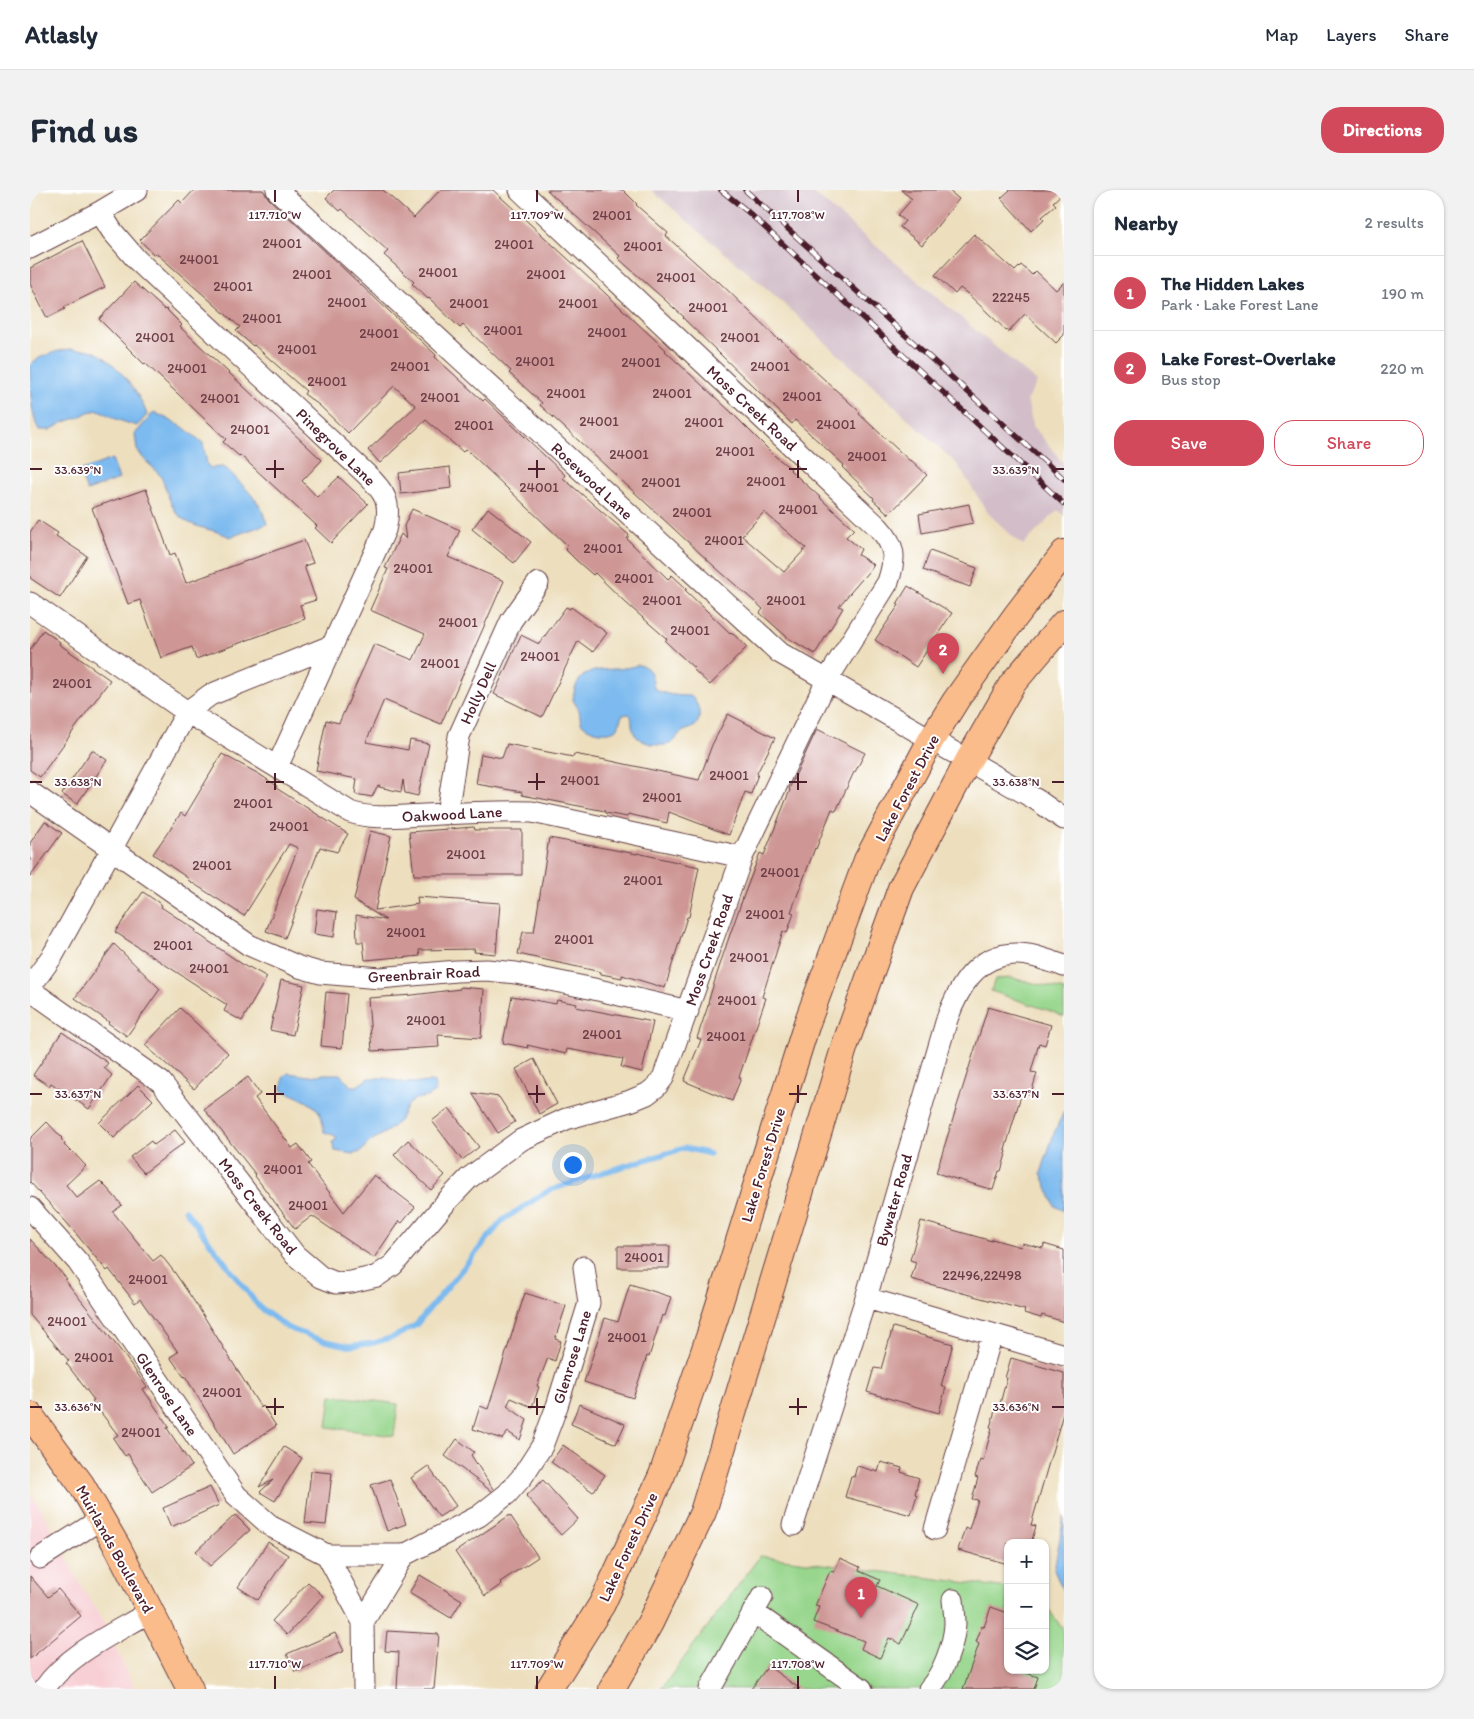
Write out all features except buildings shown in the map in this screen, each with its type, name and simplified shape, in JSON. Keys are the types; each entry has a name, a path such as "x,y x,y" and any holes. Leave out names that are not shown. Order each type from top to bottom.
{"main road":[{"name":"Lake Forest Drive","path":"549,1689 602,1604 662,1475 712,1328 810,1014 868,860 932,740 956,700 1015,617 1064,553"},
{"path":"612,1689 650,1623 703,1512 742,1379 849,1036 901,888 968,761 1012,684 1064,623"},
{"name":"Muirlands Boulevard","path":"30,1415 81,1484 102,1519 190,1689"}],"street":[{"path":"30,248 138,190"},
{"name":"Rosewood Lane","path":"277,190 780,653 1037,800 1064,819"},
{"name":"Moss Creek Road","path":"30,988 161,1082 295,1255 321,1277 336,1282 351,1282 377,1276 393,1265 469,1178 521,1140 566,1119 630,1101 647,1094 656,1087 662,1078 688,1011 742,857 827,680 888,582 893,567 894,551 888,538 520,190"},
{"name":"Pinegrove Lane","path":"100,212 112,231 137,260 365,473 377,485 386,499 388,514 385,530 276,767"},
{"name":"Holly Dell","path":"447,814 459,736 511,621 538,583"},
{"name":"Oakwood Lane","path":"30,602 187,712 345,810 361,816 382,817 504,811 532,812 742,857"},
{"path":"30,988 53,955 187,712 210,695 331,646"},
{"name":"Greenbrair Road","path":"30,792 249,945 320,974 380,978 487,970 594,989 688,1011"},
{"name":"Bywater Road","path":"793,1525 866,1298 953,1002 967,977 988,960 1016,954 1029,955 1064,966"},
{"name":"Glenrose Lane","path":"30,1208 78,1262 236,1495 272,1526 327,1555 404,1555 479,1516 500,1500 522,1478 542,1446 557,1406 589,1303 584,1267"},
{"path":"866,1298 1064,1355"},
{"path":"935,1529 992,1334"},
{"path":"33,1556 102,1519"},
{"path":"327,1555 363,1622 364,1689"},
{"path":"363,1622 404,1555"},
{"path":"929,1689 941,1673 952,1640 955,1623 953,1600"},
{"path":"710,1689 758,1604 862,1689"},
{"path":"44,1689 63,1666 150,1612"}],"shaded area":[{"path":"651,190 810,190 1037,382 1027,400 1033,426 1064,464 1064,516 1058,510 1023,545 1014,538 988,513 957,464 773,294"},
{"path":"30,1493 48,1520 79,1582 99,1614 135,1689 30,1689"}],"green space":[{"path":"1012,978 1064,990 1064,1017 991,991 995,979"},
{"path":"331,1395 398,1404 394,1436 327,1427"},
{"path":"760,1556 1004,1587 1004,1674 1049,1674 1049,1610 1064,1631 1064,1689 661,1689"}],"water":[{"path":"71,349 90,350 99,354 124,377 139,397 147,415 137,426 118,420 99,410 88,412 50,430 39,430 32,408 30,365 49,354"},
{"path":"154,412 183,427 203,443 207,464 210,468 223,467 227,469 256,500 267,524 230,537 194,525 183,519 172,506 160,475 137,450 135,434"},
{"path":"112,459 119,479 87,491 79,471"},
{"path":"637,665 646,667 650,672 654,688 671,695 691,696 698,706 699,718 696,725 680,733 672,743 658,745 642,741 634,733 629,714 622,715 618,728 609,732 594,731 581,723 579,710 573,700 576,687 581,678 597,670 627,668"},
{"path":"288,1073 309,1076 340,1074 351,1086 357,1086 369,1078 385,1078 406,1083 434,1082 436,1091 427,1097 415,1099 407,1105 399,1121 389,1130 368,1143 361,1152 353,1154 335,1151 332,1142 336,1140 336,1136 324,1132 319,1112 304,1100 282,1090 283,1078"},
{"path":"1064,1111 1064,1211 1055,1206 1041,1173 1054,1133"},
{"path":"1064,1517 1064,1593 1054,1570"}],"waterway":[{"path":"185,1210 259,1307 288,1328 321,1340 349,1346 374,1343 396,1336 416,1325 503,1220 548,1191 685,1148 710,1154"}],"railway":[{"path":"721,190 747,211 1064,504"},
{"path":"745,190 1064,479"}],"place":[{"name":"Lake Forest-Overlake","path":"943,674"},
{"name":"The Hidden Lakes","path":"861,1618"}]}
